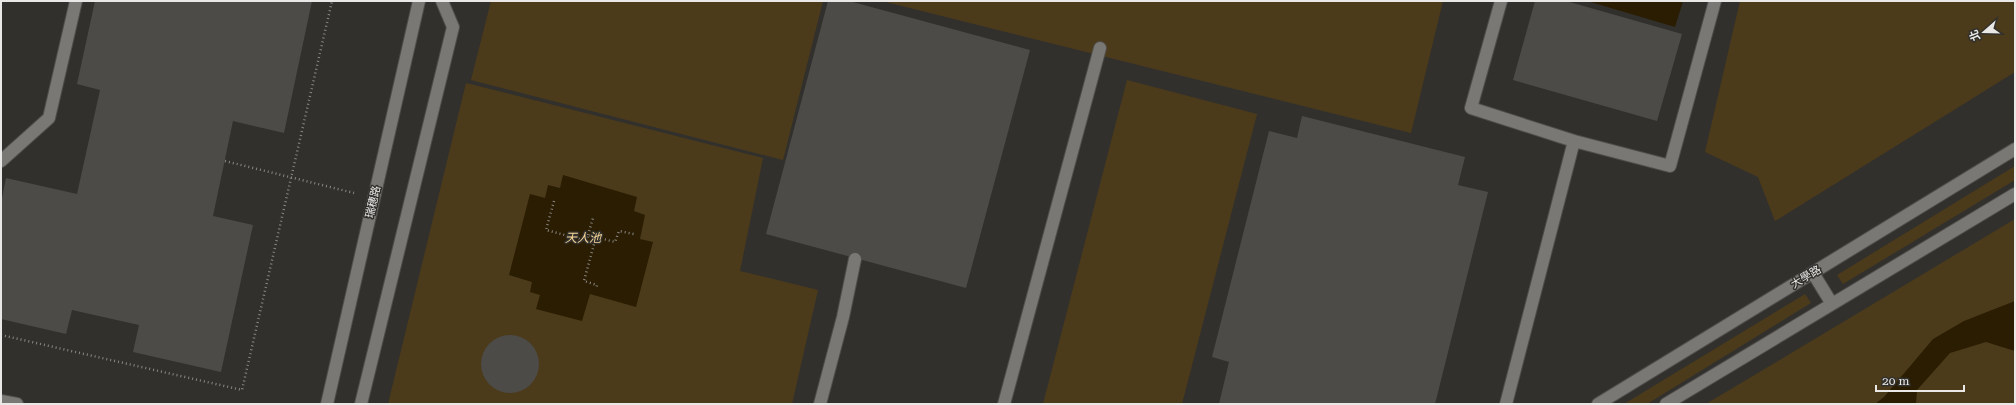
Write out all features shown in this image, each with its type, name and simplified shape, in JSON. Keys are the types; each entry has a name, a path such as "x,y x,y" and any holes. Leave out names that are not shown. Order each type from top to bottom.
{"street":[{"path":"1,161 49,118 76,1"},
{"name":"瑞穗路","path":"327,404 420,1"},
{"path":"361,404 453,27 442,1"},
{"path":"1500,1 1472,108 1574,141 1670,166 1715,1"},
{"path":"1004,404 1100,48"},
{"path":"1506,404 1574,141"},
{"name":"大學路","path":"1598,404 2015,149"},
{"path":"1666,404 2015,194"},
{"path":"820,404 843,317 855,259"},
{"path":"1812,273 1832,304"},
{"path":"1,401 17,404"}],"path":[{"path":"1,335 242,390 332,1"},
{"path":"224,161 374,198"},
{"path":"554,201 546,230 594,244 584,281 597,284 596,289"},
{"path":"587,241 593,218"},
{"path":"588,235 615,242 619,231 634,234"}],"shaded area":[{"path":"491,1 823,1 783,160 471,80"},
{"path":"882,1 1443,1 1411,133"},
{"path":"1740,1 2015,1 2015,72 1775,221 1758,177 1705,152"},
{"path":"1127,80 1257,114 1182,404 1043,404"},
{"path":"466,83 763,158 740,271 818,290 792,404 388,404"},
{"path":"2015,166 2015,180 1843,284 1837,275"},
{"path":"2015,219 2015,404 1706,404"},
{"path":"1805,294 1811,303 1647,404 1624,404"}],"water":[{"path":"1587,1 1683,1 1675,27"},
{"name":"天人池","path":"563,175 637,197 634,211 645,215 640,239 653,242 636,307 590,294 582,321 536,309 540,295 530,292 532,282 509,275 530,194 545,198 548,185 560,188"},
{"path":"2015,301 2015,351 1986,342 1950,353 1917,390 1916,404 1875,404 1884,397 1933,339 1964,321"}],"building":[{"path":"95,1 312,1 284,133 233,121 213,216 253,225 221,372 133,352 139,325 72,310 66,334 1,319 1,203 6,178 77,194 100,90 77,84"},
{"path":"828,1 849,1 1030,50 966,288 766,234"},
{"path":"1535,1 1566,1 1682,34 1657,121 1513,80"},
{"path":"1302,116 1465,157 1458,185 1488,192 1435,404 1219,404 1229,362 1212,357 1269,131 1297,138"},
{"path":"504,335 516,335 531,343 539,358 539,370 531,385 516,393 504,393 489,385 481,370 481,358 489,343"}]}
